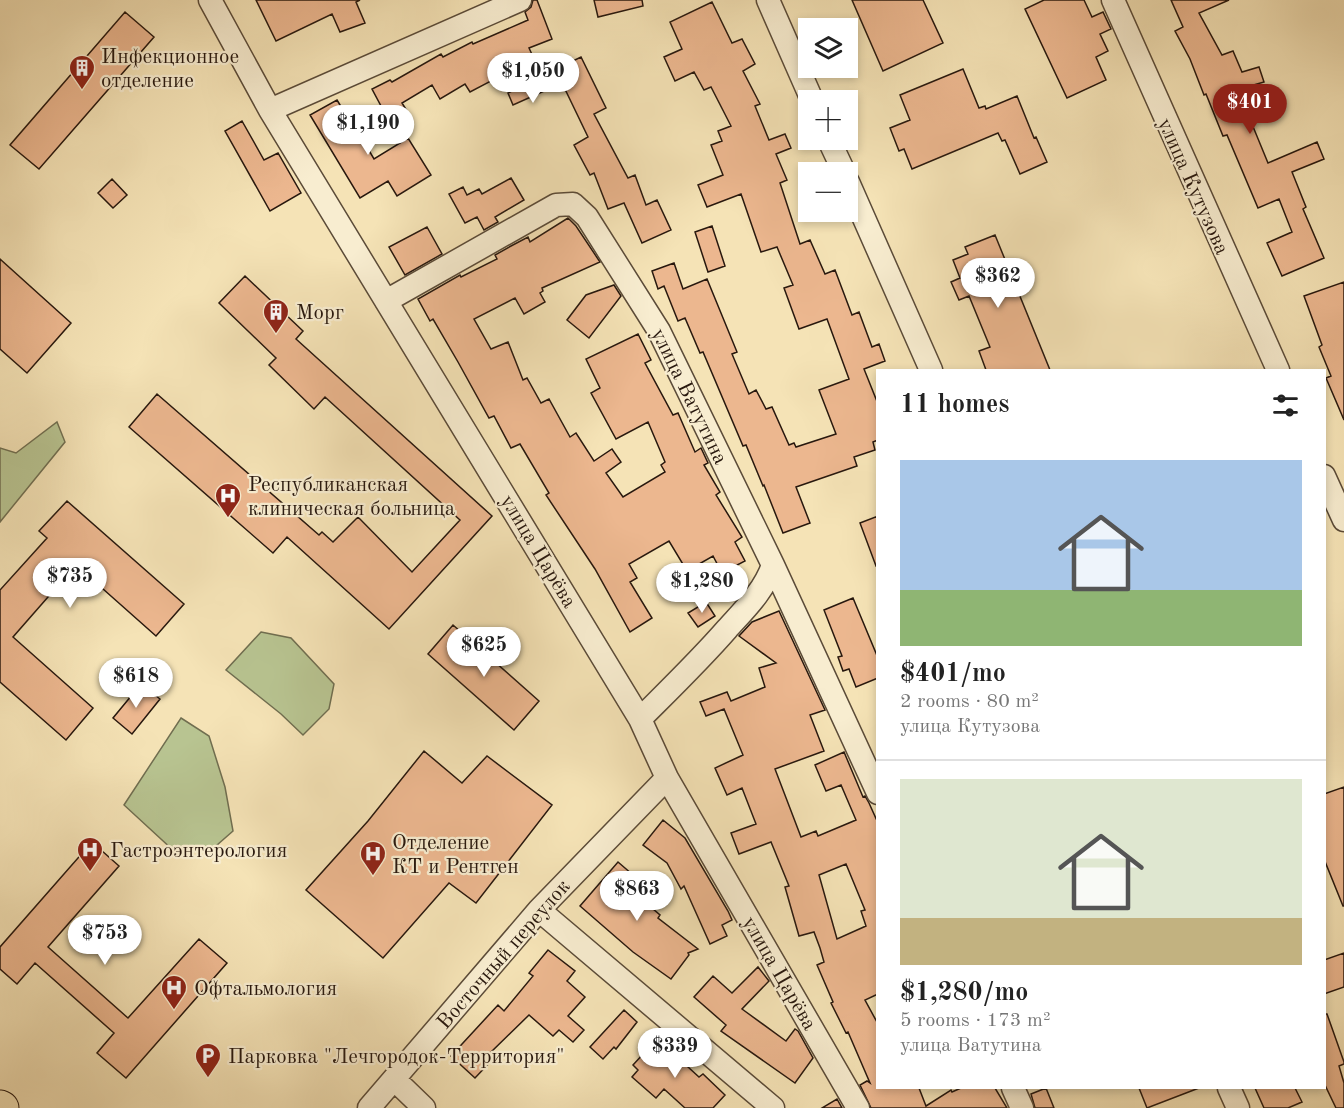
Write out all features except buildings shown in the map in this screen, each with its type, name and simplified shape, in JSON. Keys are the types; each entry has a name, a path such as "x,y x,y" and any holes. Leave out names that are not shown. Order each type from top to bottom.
{"street":[{"name":"улица Царёва","path":"210,0 270,110 640,719 667,778 858,1108"},
{"path":"270,110 520,0"},
{"path":"768,0 808,90"},
{"name":"улица Кутузова","path":"1113,0 1278,369"},
{"name":"улица Ватутина","path":"386,301 556,205 573,204 587,217 658,331 773,565 876,789"},
{"path":"858,205 931,369"},
{"path":"1326,480 1344,520"},
{"path":"640,719 756,596 764,586 773,565"},
{"name":"Восточный переулок","path":"369,1108 539,910 667,778"},
{"path":"539,910 773,1108"},
{"path":"394,1079 424,1108"},
{"path":"1013,1089 1022,1108"},
{"path":"1230,1089 1238,1108"}],"green space":[{"path":"57,422 65,442 0,522 0,448 16,453"},
{"path":"261,632 291,638 334,684 329,709 303,735 281,714 226,670"},
{"path":"181,718 209,736 225,787 233,831 209,852 174,851 124,805"}],"place":[{"name":"Инфекционное отделение","path":"82,91"},
{"name":"Морг","path":"276,335"},
{"name":"Республиканская клиническая больница","path":"228,519"},
{"name":"Гастроэнтерология","path":"90,873"},
{"name":"Отделение КТ и Рентген","path":"373,877"},
{"name":"Офтальмология","path":"174,1011"},
{"name":"Парковка \"Лечгородок-Территория\"","path":"208,1079"}]}
